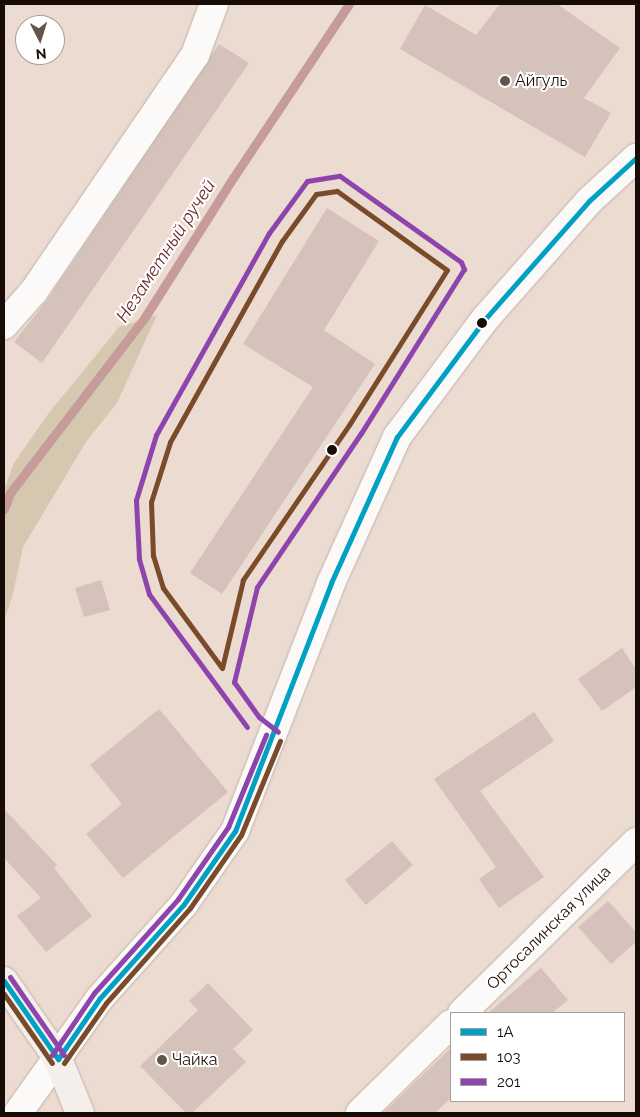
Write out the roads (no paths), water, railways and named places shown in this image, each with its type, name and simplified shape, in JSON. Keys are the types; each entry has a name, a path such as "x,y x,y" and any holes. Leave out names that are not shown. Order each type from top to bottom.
{"main road":[{"path":"4,981 58,1059 80,1113"}],"street":[{"path":"4,325 34,291 195,55 214,4"},
{"path":"18,1113 100,998 184,904 235,831 331,583 397,437 485,319 589,201 636,158"},
{"name":"Ортосалинская улица","path":"463,1012 636,842"},
{"path":"360,1113 450,1025"}],"waterway":[{"name":"Незаметный ручей","path":"4,509 10,493 145,317 233,178 349,4"}],"place":[{"name":"Айгуль","path":"505,81"},
{"name":"Чайка","path":"162,1060"}]}
